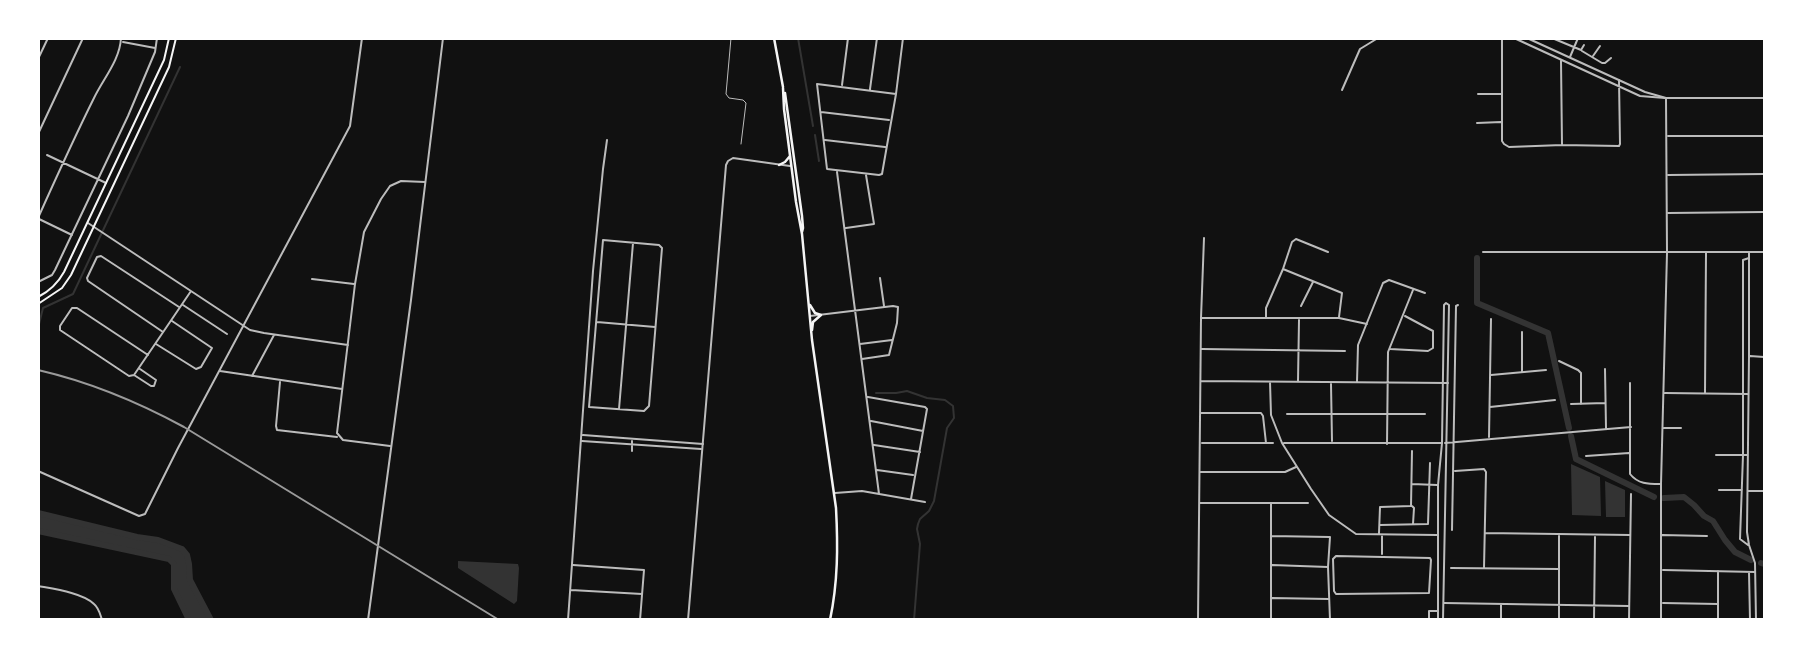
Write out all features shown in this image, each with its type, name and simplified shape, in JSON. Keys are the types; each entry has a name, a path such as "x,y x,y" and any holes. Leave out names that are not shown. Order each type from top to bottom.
{"main road":[{"path":"38,297 60,279 164,60 169,38"},
{"path":"38,304 66,284 169,67 176,38"},
{"path":"774,38 793,166"},
{"path":"783,88 803,228 809,316 838,536 837,569 830,620"},
{"path":"779,165 791,155"},
{"path":"806,285 811,308 821,315"},
{"path":"812,340 813,322 821,315"}],"street":[{"path":"38,59 48,38"},
{"path":"38,134 83,38"},
{"path":"38,282 52,275 72,235 128,116 158,38"},
{"path":"38,471 139,516 145,514 351,122 362,38"},
{"path":"368,620 443,38"},
{"path":"842,86 848,38"},
{"path":"870,90 877,38"},
{"path":"896,94 817,84 827,169 881,174 896,94 903,38"},
{"path":"1342,90 1360,49 1378,38"},
{"path":"1502,38 1503,141 1509,147 1619,146 1619,79"},
{"path":"1514,38 1640,96 1765,98"},
{"path":"1527,38 1654,95 1667,98"},
{"path":"1552,38 1581,50 1602,63 1611,58"},
{"path":"1569,58 1578,38"},
{"path":"72,235 38,218 93,99 116,59 122,40 156,48"},
{"path":"1581,50 1584,45"},
{"path":"1592,57 1600,46"},
{"path":"1562,60 1562,145"},
{"path":"1478,94 1503,94"},
{"path":"1661,620 1667,98"},
{"path":"820,112 890,120"},
{"path":"1477,123 1503,122"},
{"path":"1667,136 1765,136"},
{"path":"568,620 593,271 607,140"},
{"path":"824,140 887,147"},
{"path":"47,155 106,184"},
{"path":"688,620 726,165 733,158 793,166"},
{"path":"837,170 880,494"},
{"path":"844,229 874,224 866,174"},
{"path":"1667,175 1765,174"},
{"path":"339,438 337,433 342,389 364,232 386,190 393,184 401,181 425,182"},
{"path":"1667,213 1765,212"},
{"path":"88,223 250,330 348,345"},
{"path":"1198,620 1204,238"},
{"path":"603,240 633,242 661,246 649,406 644,411 589,407 603,240"},
{"path":"1266,318 1266,308 1294,240 1328,252"},
{"path":"618,410 633,242"},
{"path":"1483,252 1765,252"},
{"path":"1705,393 1706,252"},
{"path":"1749,252 1746,532 1756,572 1756,620"},
{"path":"163,332 88,281 97,257 101,256 227,334"},
{"path":"1749,258 1744,260 1740,539 1749,545"},
{"path":"1283,269 1342,293 1339,318"},
{"path":"880,278 884,307"},
{"path":"312,279 355,284"},
{"path":"1301,306 1314,281"},
{"path":"1357,382 1356,351 1385,281 1424,293"},
{"path":"1387,444 1389,349 1413,290"},
{"path":"134,375 191,291"},
{"path":"1438,620 1438,485 1443,443 1448,383 1449,305 1446,303 1442,383 1443,443 1446,495 1443,620"},
{"path":"1452,530 1458,305"},
{"path":"809,316 894,306 899,309 888,356 862,359"},
{"path":"139,368 156,382 151,386 134,375 129,376 60,330 60,326 72,308 77,307 148,355"},
{"path":"1389,349 1428,351 1433,348 1433,331 1404,315"},
{"path":"1201,318 1339,318 1367,324"},
{"path":"1298,382 1299,319"},
{"path":"1489,439 1491,319"},
{"path":"156,344 196,369 201,367 212,348 171,321"},
{"path":"596,322 655,327"},
{"path":"1522,332 1522,372"},
{"path":"252,376 274,334"},
{"path":"860,344 893,340"},
{"path":"1201,349 1345,351"},
{"path":"1749,356 1765,357"},
{"path":"1559,361 1581,373 1581,404"},
{"path":"1605,369 1606,429"},
{"path":"1490,375 1546,370"},
{"path":"219,371 342,389"},
{"path":"281,380 277,430 391,446"},
{"path":"1200,382 1448,383"},
{"path":"1270,382 1271,415 1283,443 1329,515 1356,534 1437,535"},
{"path":"1331,382 1332,442"},
{"path":"1630,383 1630,474 1643,484 1661,484"},
{"path":"1663,393 1748,394"},
{"path":"867,397 926,408 911,499"},
{"path":"1489,407 1555,400"},
{"path":"1571,404 1606,403"},
{"path":"1200,413 1261,414 1264,416 1266,443"},
{"path":"1287,414 1425,414"},
{"path":"870,421 923,431"},
{"path":"1283,443 1443,443 1631,427"},
{"path":"1663,428 1681,428"},
{"path":"582,435 703,444"},
{"path":"632,439 632,451"},
{"path":"582,442 702,450"},
{"path":"1200,443 1273,443"},
{"path":"873,445 919,452"},
{"path":"1410,506 1412,451"},
{"path":"1586,456 1630,453"},
{"path":"1716,455 1748,456"},
{"path":"1379,525 1428,524 1430,463"},
{"path":"1200,472 1285,471 1298,466"},
{"path":"876,469 915,475"},
{"path":"1454,472 1485,470 1484,568"},
{"path":"1412,484 1438,485"},
{"path":"1719,490 1765,491"},
{"path":"834,493 862,491 925,502"},
{"path":"1629,620 1631,494"},
{"path":"1439,497 1442,501 1446,495"},
{"path":"1199,503 1307,503"},
{"path":"1271,503 1271,620"},
{"path":"1381,556 1380,507 1414,508 1413,525"},
{"path":"1438,518 1442,513 1446,519"},
{"path":"1485,533 1630,535"},
{"path":"1559,534 1559,620"},
{"path":"1594,620 1595,534"},
{"path":"1271,536 1330,537 1330,620"},
{"path":"1662,536 1707,536"},
{"path":"1381,556 1430,558 1429,593 1336,594 1334,557 1381,556"},
{"path":"572,565 644,570 640,620"},
{"path":"1271,565 1328,566"},
{"path":"1451,568 1559,569"},
{"path":"1662,570 1756,572"},
{"path":"1718,570 1718,620"},
{"path":"1749,571 1750,620"},
{"path":"38,586 91,601 102,620"},
{"path":"570,590 642,594"},
{"path":"1271,598 1329,599"},
{"path":"1444,603 1629,606"},
{"path":"1661,603 1718,604"},
{"path":"1501,620 1502,604"},
{"path":"1430,620 1429,611 1438,611"},
{"path":"1764,620 1765,615"}],"lane":[{"path":"731,38 726,94 729,98 746,103 741,144"}],"shaded area":[{"path":"1571,464 1600,477 1601,516 1572,515"},
{"path":"1605,481 1625,490 1625,517 1606,517"},
{"path":"39,513 158,540 182,549 187,555 190,580 211,619 189,619 174,589 174,564 169,559 39,531"},
{"path":"458,561 518,564 517,601 514,604 458,568"}],"waterway":[{"path":"798,38 813,126"},
{"path":"38,328 43,308 73,294 180,67"},
{"path":"815,135 819,161"},
{"path":"1477,258 1477,303 1548,333 1569,428"},
{"path":"876,393 907,391 927,398 945,400 953,406 954,418 947,428 934,501 929,511 920,519 917,529 920,544 914,620"},
{"path":"1571,436 1576,459 1654,497"},
{"path":"1664,498 1684,497 1713,521 1735,552 1751,560"},
{"path":"38,513 158,540 182,549 187,555 190,580 211,620"},
{"path":"38,531 169,559 174,564 174,589 189,620"}],"railway":[{"path":"38,370 113,394 184,427 499,620"}]}
